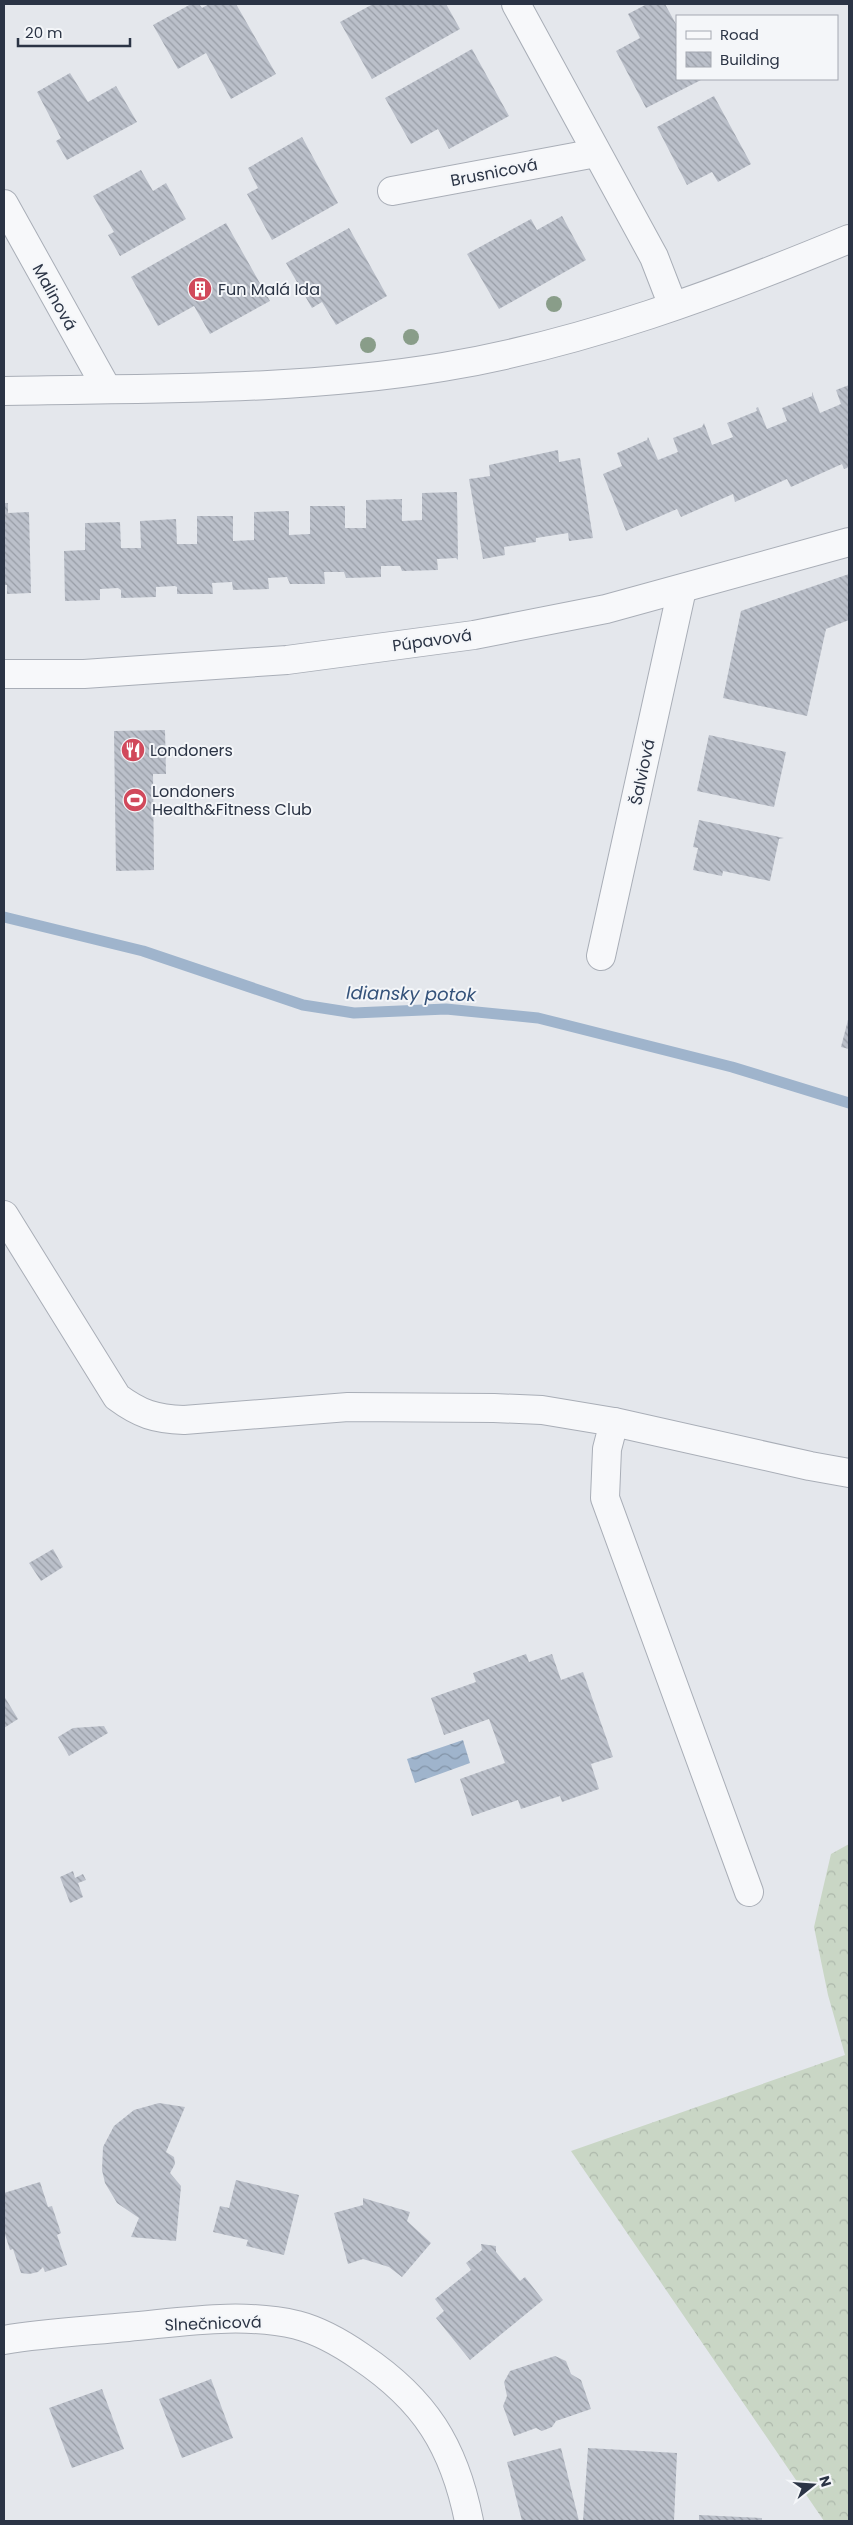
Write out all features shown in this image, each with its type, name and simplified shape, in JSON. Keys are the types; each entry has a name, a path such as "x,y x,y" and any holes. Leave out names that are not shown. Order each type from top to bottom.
{"street":[{"path":"516,4 654,257 673,306"},
{"name":"Brusnicová","path":"392,191 596,153"},
{"name":"Malinová","path":"4,204 107,389"},
{"path":"4,391 311,384 442,367 526,351 673,306 849,240"},
{"name":"Púpavová","path":"4,674 84,674 287,660 474,635 606,609 849,542"},
{"name":"Šalviová","path":"601,956 682,589"},
{"path":"4,1215 117,1397 144,1415 163,1419 184,1420 348,1407 542,1410 614,1422 849,1473"},
{"path":"614,1422 607,1449 605,1498 749,1892"},
{"name":"Slnečnicová","path":"4,2340 171,2323 238,2319 297,2325 323,2334 382,2371 410,2396 427,2416 461,2483 469,2521"}],"green space":[{"path":"849,1844 849,2521 824,2521 571,2151 845,2055 828,1995 814,1927 831,1854"}],"water":[{"path":"463,1740 470,1763 415,1783 407,1759"}],"building":[{"path":"191,4 199,4 202,8 209,4 236,4 276,74 231,99 206,53 178,69 153,25"},
{"path":"373,4 446,4 460,29 372,79 340,22"},
{"path":"647,4 665,4 676,24 676,80 701,80 646,108 616,51 640,38 628,14"},
{"path":"472,49 509,116 449,149 438,129 411,144 385,98"},
{"path":"70,73 88,102 116,86 137,122 67,160 56,141 61,138 37,92"},
{"path":"714,96 751,164 718,182 712,172 687,185 657,127"},
{"path":"302,137 338,203 272,240 247,194 258,188 248,168"},
{"path":"141,170 153,191 166,183 186,219 120,256 108,235 114,232 93,196"},
{"path":"562,216 586,260 499,309 467,254 531,219 537,230"},
{"name":"Fun Malá Ida","path":"226,223 270,301 210,334 194,306 158,326 131,277"},
{"path":"349,228 387,296 336,325 322,302 312,308 286,263"},
{"path":"849,385 849,466 847,468 844,469 842,464 791,487 787,479 735,502 733,494 681,517 677,509 626,531 603,474 622,466 617,453 647,440 648,437 658,460 678,452 673,438 702,427 704,423 712,445 733,437 727,423 757,411 756,408 758,407 767,429 787,421 782,408 812,396 812,392 820,413 841,404 836,390"},
{"path":"558,450 559,462 580,458 593,538 569,541 568,533 536,538 536,542 504,547 505,555 483,559 469,479 490,476 489,465"},
{"path":"457,492 458,560 456,558 437,559 438,570 402,571 400,566 381,566 381,577 346,578 344,572 324,572 325,584 290,584 287,577 268,578 269,589 233,590 232,582 212,583 213,594 177,594 177,587 175,586 156,587 156,597 121,598 121,590 118,588 100,589 100,600 65,601 64,551 85,550 85,523 120,522 121,548 141,548 140,521 176,519 177,544 197,544 197,516 233,516 233,541 254,540 254,512 289,511 289,535 310,534 310,506 345,506 345,528 366,528 366,500 402,499 402,521 422,520 422,493"},
{"path":"4,503 8,503 8,513 29,512 31,593 7,594 7,585 4,585"},
{"path":"849,574 849,620 826,629 807,716 723,698 741,611"},
{"path":"165,730 166,774 153,774 154,870 116,871 114,731"},
{"path":"709,735 786,752 774,807 697,791"},
{"path":"699,820 784,838 779,839 770,881 723,871 722,876 693,870 698,848 693,847"},
{"path":"849,1016 849,1049 841,1047"},
{"path":"53,1549 63,1567 41,1581 29,1563"},
{"path":"526,1654 529,1662 552,1654 561,1680 583,1672 613,1757 591,1764 599,1789 562,1802 560,1796 521,1809 518,1800 472,1816 460,1779 505,1763 489,1719 444,1735 431,1698 476,1682 473,1673"},
{"path":"4,1696 18,1719 4,1728"},
{"path":"104,1726 108,1733 69,1756 58,1737 73,1728"},
{"path":"73,1871 75,1878 83,1874 86,1880 78,1883 83,1897 70,1903 60,1877"},
{"path":"159,2103 185,2107 166,2152 174,2157 175,2164 170,2173 181,2186 176,2241 131,2237 139,2218 117,2203 105,2183 102,2170 103,2147 114,2126 134,2110"},
{"path":"236,2180 299,2195 284,2255 246,2246 248,2240 213,2232 220,2206 229,2208"},
{"path":"40,2182 48,2207 52,2206 61,2233 57,2235 67,2265 45,2272 43,2267 38,2272 21,2273 13,2249 10,2250 4,2231 4,2193"},
{"path":"363,2198 410,2212 407,2221 431,2243 402,2277 389,2267 363,2259 348,2264 334,2213 363,2205"},
{"path":"481,2244 496,2246 496,2252 520,2281 525,2277 543,2300 470,2360 436,2318 444,2311 435,2299 471,2270 466,2263 482,2250"},
{"path":"555,2356 566,2361 571,2374 581,2380 591,2409 556,2421 552,2427 542,2431 536,2428 514,2436 503,2406 507,2396 504,2382 510,2371"},
{"path":"211,2379 233,2438 182,2458 159,2399"},
{"path":"102,2389 124,2449 72,2468 49,2408"},
{"path":"561,2448 579,2521 522,2521 507,2462"},
{"path":"588,2448 677,2453 674,2521 583,2521"},
{"path":"699,2515 762,2518 762,2521 699,2521"}],"waterway":[{"name":"Idiansky potok","path":"4,917 143,951 303,1005 354,1013 446,1009 538,1018 732,1067 849,1103"}],"place":[{"name":"Fun Malá Ida","path":"200,289"},
{"name":"Londoners","path":"133,750"},
{"name":"Londoners Health&Fitness Club","path":"135,800"}]}
